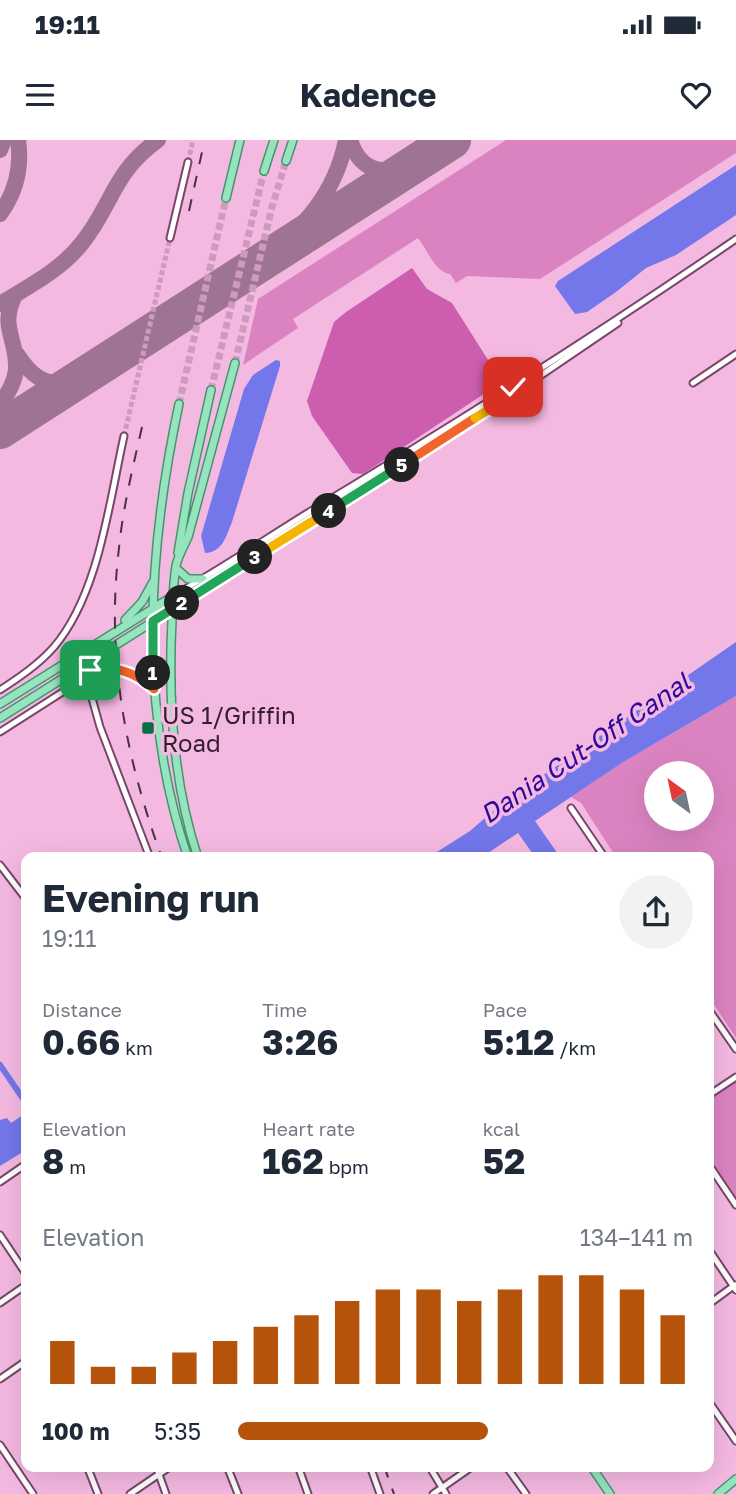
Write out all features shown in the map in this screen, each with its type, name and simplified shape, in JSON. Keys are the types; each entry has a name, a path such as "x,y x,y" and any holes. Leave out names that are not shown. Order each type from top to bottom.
{"main road":[{"path":"226,198 240,140"},
{"path":"264,171 274,140"},
{"path":"286,161 293,140"},
{"path":"176,566 188,537 235,363"},
{"path":"196,852 179,769 173,711 173,596 188,493 211,390"},
{"path":"179,404 164,485 155,579 154,689 164,771 186,852"},
{"path":"176,566 188,579 203,579"},
{"path":"118,628 142,602 155,579"},
{"path":"0,704 173,596"},
{"path":"0,718 173,609"},
{"path":"51,685 90,670 111,668 135,675 154,689"},
{"path":"595,1472 610,1494"},
{"path":"718,1494 736,1479"}],"street":[{"path":"170,238 188,162"},
{"path":"173,596 506,399 589,344 736,239"},
{"path":"173,609 650,299"},
{"path":"693,383 736,354"},
{"path":"506,399 513,387"},
{"path":"0,690 45,656 69,626 82,603 91,578 124,436"},
{"path":"0,732 72,686 83,684 90,691 100,727 148,852"},
{"path":"571,808 601,852"},
{"path":"177,826 189,826"},
{"path":"0,865 21,893"},
{"path":"714,1017 736,1049"},
{"path":"714,1092 736,1077"},
{"path":"0,1182 21,1167"},
{"path":"714,1172 736,1205"},
{"path":"0,1235 21,1266"},
{"path":"714,1257 735,1287 714,1301"},
{"path":"0,1303 21,1288"},
{"path":"0,1380 21,1365"},
{"path":"714,1409 736,1441"},
{"path":"0,1445 33,1494"},
{"path":"90,1472 97,1494"},
{"path":"158,1472 166,1494"},
{"path":"130,1494 163,1472"},
{"path":"229,1472 237,1494"},
{"path":"300,1472 308,1494"},
{"path":"372,1472 380,1494"},
{"path":"433,1472 444,1491"},
{"path":"433,1494 444,1491 466,1472"},
{"path":"510,1472 526,1494"}],"shaded area":[{"path":"506,140 736,140 736,153 540,279 467,276 456,283 450,274 436,265 418,238 293,319 298,328 243,365 258,299"},
{"path":"412,268 427,289 452,303 502,382 363,474 352,473 312,416 307,401 334,322"},
{"path":"736,696 736,1038 714,1005 714,852 613,852 581,803 571,797 625,761"},
{"path":"736,1081 736,1200 714,1168 714,1096"}],"water":[{"path":"736,165 736,215 676,255 646,268 587,312 575,314 555,286 558,281"},
{"path":"276,360 280,361 280,366 232,522 220,546 205,553 201,536 244,389 253,375"},
{"name":"Dania Cut-Off Canal","path":"736,642 736,696 625,761 535,821 557,852 531,852 518,833 490,852 437,852 470,831 499,806 513,788 527,785"},
{"path":"21,1116 21,1153 0,1166 0,1120 7,1118 11,1123"}],"waterway":[{"path":"0,1065 21,1096"}],"taxiway":[{"path":"0,150 4,140"},
{"path":"0,214 16,179 18,140"},
{"path":"0,304 44,277 74,253 92,229 122,176 143,152 158,140"},
{"path":"263,261 292,235 316,208 334,177 346,140"},
{"path":"350,140 361,160 375,169 394,170 415,164"},
{"path":"0,405 11,386 16,370 8,323 15,295"},
{"path":"17,354 32,373 49,382 67,381 90,372"}],"runway":[{"path":"0,430 452,140"}],"tunnel":[{"path":"188,162 193,140"},
{"path":"235,363 272,207 286,161"},
{"path":"211,390 264,171"},
{"path":"179,404 226,198"},
{"path":"124,436 170,238"}],"railway":[{"path":"189,211 202,152"},
{"path":"142,427 121,533 115,627 117,666 129,744 160,852"},
{"path":"386,1472 394,1494"}],"place":[{"name":"US 1/Griffin Road","path":"148,728"}],"route":[{"path":"90,670 121,669 141,678 154,689 153,621 506,399 513,387"}]}
